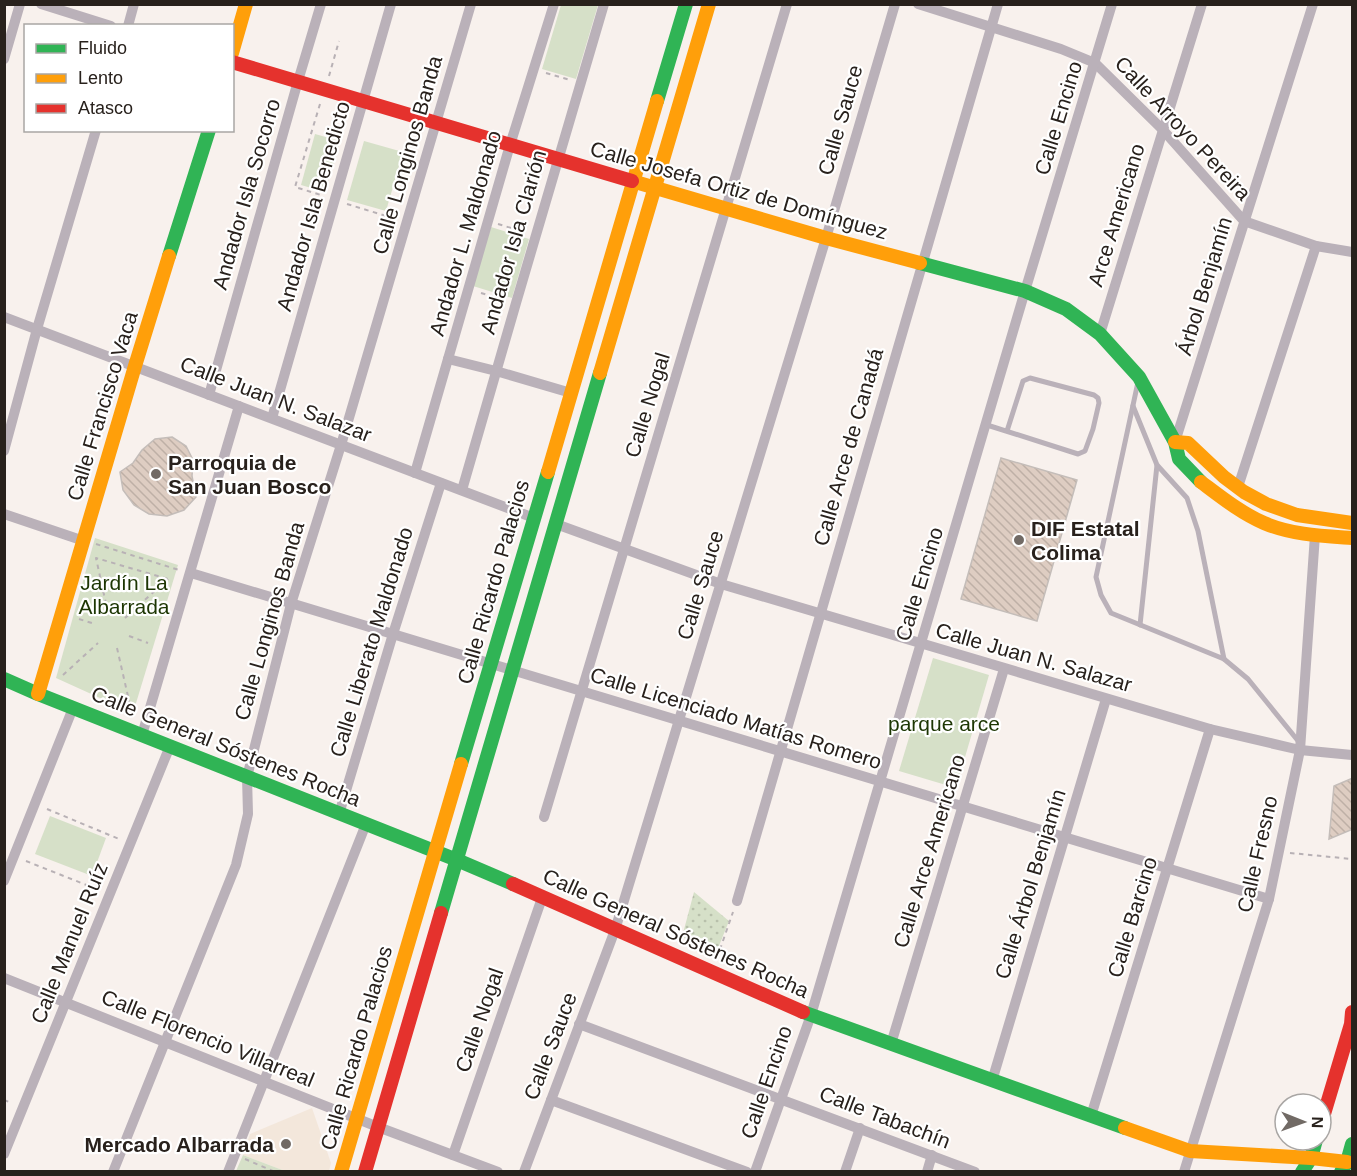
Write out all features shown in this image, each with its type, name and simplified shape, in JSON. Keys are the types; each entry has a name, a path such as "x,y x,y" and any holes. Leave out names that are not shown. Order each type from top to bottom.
{"street":[{"path":"4,59 20,4"},
{"path":"41,4 105,24"},
{"path":"129,24 134,4"},
{"path":"234,46 246,4"},
{"name":"Andador Isla Socorro","path":"210,394 321,4"},
{"name":"Andador Isla Benedicto","path":"272,418 391,4"},
{"name":"Calle Longinos Banda","path":"113,1172 236,865 248,814 247,777 291,604 341,445 471,4"},
{"name":"Andador L. Maldonado","path":"415,473 510,145 554,4"},
{"name":"Andador Isla Clarión","path":"462,490 604,4"},
{"name":"Calle Ricardo Palacios","path":"341,1172 686,4"},
{"name":"Calle Ricardo Palacios","path":"365,1172 709,4"},
{"name":"Calle Nogal","path":"544,817 788,4"},
{"name":"Calle Sauce","path":"524,1172 615,930 895,4"},
{"name":"Calle Arroyo Pereira","path":"918,4 991,26 1095,63 1163,130 1244,221 1316,246 1353,252"},
{"name":"Calle Arce de Canadá","path":"737,901 998,4"},
{"name":"Calle Encino","path":"755,1172 811,1016 1112,4"},
{"name":"Arce Americano","path":"1100,334 1202,4"},
{"name":"Árbol Benjamín","path":"1175,442 1313,4"},
{"name":"Calle Josefa Ortiz de Domínguez","path":"234,63 826,238 1025,291 1065,309 1100,334 1139,377 1175,442 1179,459 1196,478 1229,504 1264,523 1290,531 1315,536 1353,538"},
{"path":"4,451 37,329 95,132"},
{"name":"Calle Francisco Vaca","path":"38,694 207,132"},
{"path":"1238,487 1316,246"},
{"name":"Calle Juan N. Salazar","path":"4,316 534,518"},
{"path":"448,359 496,370 571,393"},
{"path":"142,735 239,406"},
{"path":"1175,442 1188,443 1209,465 1238,487 1267,504 1294,514 1353,523"},
{"name":"Calle Liberato Maldonado","path":"339,814 441,483"},
{"path":"4,514 84,541"},
{"name":"Calle Juan N. Salazar","path":"556,524 721,584 1106,699 1210,729 1353,755"},
{"name":"Calle Fresno","path":"1184,1172 1269,899 1279,852 1300,746 1315,536"},
{"name":"Calle Licenciado Matías Romero","path":"191,573 1269,899"},
{"name":"Calle Arce Americano","path":"891,1044 1004,669"},
{"name":"Calle General Sóstenes Rocha","path":"4,679 457,860 811,1016 1190,1151 1311,1158 1347,1166"},
{"name":"Calle Árbol Benjamín","path":"992,1081 1106,699"},
{"path":"4,881 74,708"},
{"name":"Calle Barcino","path":"1091,1116 1210,729"},
{"name":"Calle Manuel Ruíz","path":"4,1154 170,746"},
{"path":"228,1172 366,824"},
{"name":"Calle Nogal","path":"453,1155 542,898"},
{"name":"Calle Florencio Villarreal","path":"4,978 378,1127 498,1172"},
{"path":"1331,1092 1353,1012"},
{"name":"Calle Tabachín","path":"579,1024 975,1172"},
{"path":"551,1100 747,1172"},
{"path":"845,1172 860,1128"},
{"path":"1347,1166 1353,1144"},
{"path":"1302,1172 1313,1152"},
{"path":"927,1172 932,1155"}],"lane":[{"path":"1139,377 1096,577 1101,595 1111,613 1224,659 1248,679 1300,746"},
{"path":"987,425 1078,454 1085,451 1093,429 1098,398 1030,378 1026,379 1023,381 1007,431"},
{"path":"1133,405 1157,465 1187,498 1198,531 1224,659"},
{"path":"1140,625 1157,465"}],"path":[{"path":"339,41 295,187 407,222"},
{"path":"534,69 581,83"},
{"path":"488,221 536,235"},
{"path":"468,290 516,303"},
{"path":"84,541 191,573"},
{"path":"108,613 96,558 168,579 125,618"},
{"path":"79,619 95,624"},
{"path":"129,636 148,643"},
{"path":"63,675 98,643"},
{"path":"117,648 130,705"},
{"path":"35,804 130,843"},
{"path":"1279,852 1353,859"},
{"path":"14,857 110,894"},
{"path":"712,972 737,901"},
{"path":"235,1155 276,1172"}],"shaded area":[{"name":"Mercado Albarrada","path":"312,1108 331,1163 329,1171 285,1171 243,1155 250,1134"}],"green space":[{"path":"561,5 598,5 576,79 542,69"},
{"path":"315,134 340,141 325,192 301,185"},
{"path":"364,141 403,152 386,211 347,200"},
{"path":"491,227 529,239 512,298 473,286"},
{"name":"Jardín La Albarrada","path":"95,538 178,565 133,713 56,678"},
{"name":"parque arce","path":"933,658 989,675 956,788 899,771"},
{"path":"50,816 106,838 92,876 35,854"},
{"path":"694,892 729,921 716,953 682,937"},
{"path":"243,1155 285,1171 236,1171"}],"building":[{"name":"Parroquia de San Juan Bosco","path":"172,437 186,446 193,460 192,476 196,497 184,510 167,516 149,514 134,505 123,490 120,472 133,463 142,450 155,439"},
{"name":"DIF Estatal Colima","path":"1001,458 1077,480 1037,621 961,599"},
{"path":"1353,778 1353,829 1329,839 1334,786"}],"traffic: fast":[{"path":"657,101 686,4"},
{"path":"169,256 208,132"},
{"path":"920,263 1025,291 1066,309 1100,334 1139,377 1175,442 1179,459 1201,482"},
{"path":"441,913 600,373"},
{"path":"461,764 548,472"},
{"path":"4,679 513,884"},
{"path":"803,1012 1125,1128"},
{"path":"1341,1172 1347,1162 1352,1144"},
{"path":"1302,1172 1313,1152"}],"traffic: slow":[{"path":"234,46 246,4"},
{"path":"600,373 709,4"},
{"path":"548,472 657,101"},
{"path":"632,181 920,263"},
{"path":"38,694 169,256"},
{"path":"1175,442 1188,443 1224,477 1244,492 1266,504 1297,515 1352,523"},
{"path":"1201,482 1239,510 1275,527 1308,534 1352,538"},
{"path":"341,1172 461,764"},
{"path":"1125,1128 1190,1151 1347,1162"}],"traffic: jam":[{"path":"234,63 632,181"},
{"path":"513,884 803,1012"},
{"path":"365,1172 441,913"},
{"path":"1331,1092 1351,1024 1352,1012"}],"place":[{"name":"Parroquia de San Juan Bosco","path":"156,474"},
{"name":"DIF Estatal Colima","path":"1019,540"},
{"name":"Mercado Albarrada","path":"286,1144"}]}
